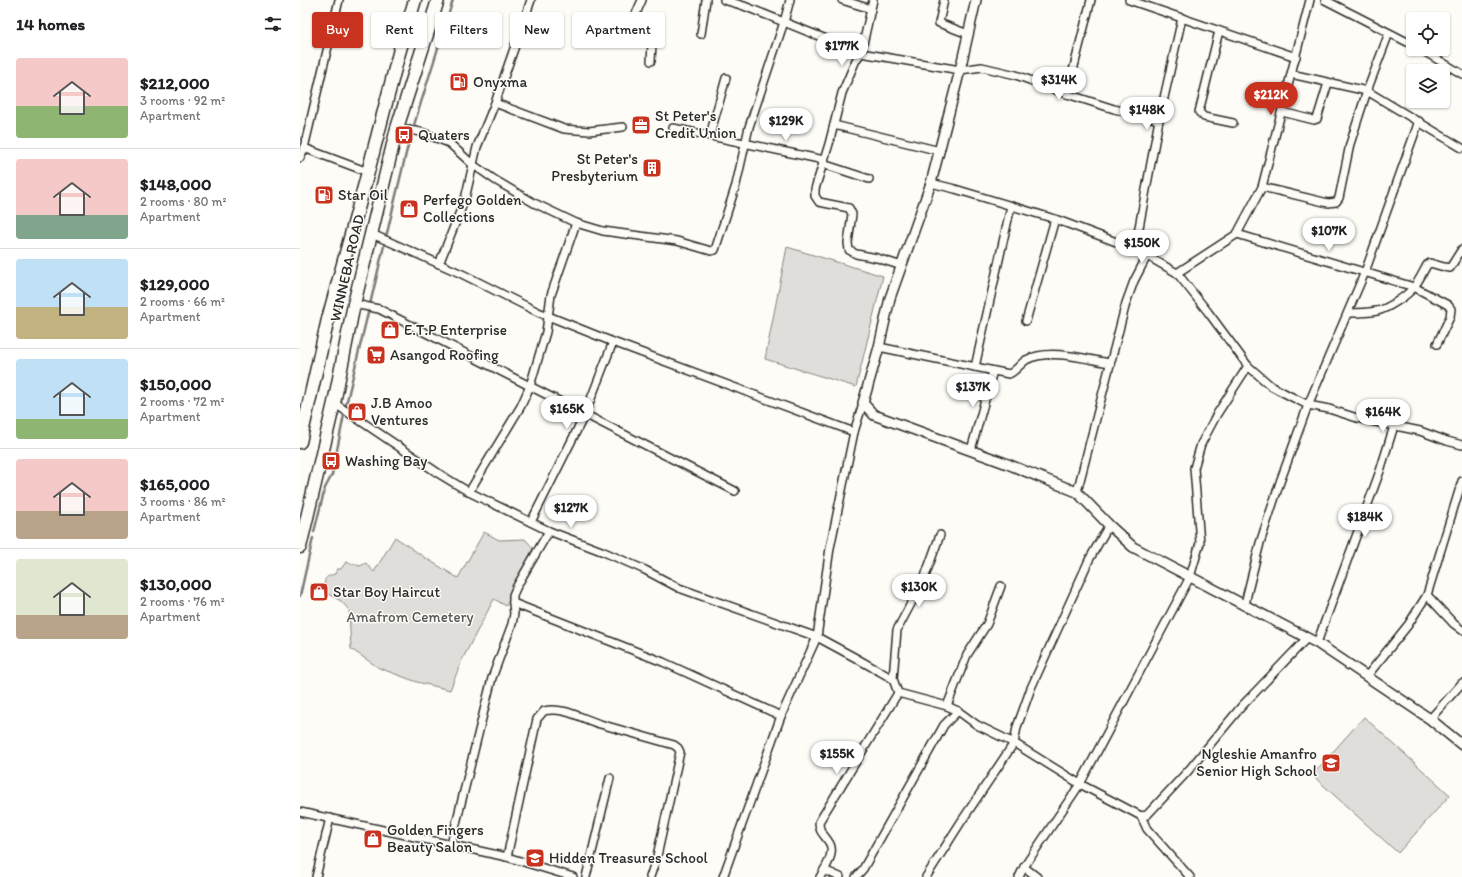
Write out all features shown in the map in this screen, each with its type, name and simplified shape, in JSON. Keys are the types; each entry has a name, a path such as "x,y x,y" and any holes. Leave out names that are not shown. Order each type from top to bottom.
{"highway":[{"name":"WINNEBA ROAD","path":"300,442 328,319 399,53 415,0"},
{"name":"WINNEBA ROAD","path":"300,547 334,403 354,304 397,128 438,0"},
{"path":"355,219 373,229"}],"street":[{"path":"300,158 304,148 339,0"},
{"path":"439,264 465,199 477,147 495,103 532,0"},
{"path":"642,0 635,16 634,24 648,37 652,44 651,61"},
{"path":"702,34 706,0"},
{"path":"724,0 744,6 861,53 960,70 982,67 1016,75 1067,94 1114,109 1159,120"},
{"path":"397,128 421,132 440,138 452,145 472,164 511,190 576,223 603,231 664,238 711,251 715,250 736,185 745,143 790,0"},
{"path":"842,0 871,9"},
{"path":"874,0 861,53 856,60 842,93 815,189 815,196 819,202 849,208 852,214 848,243 849,250 856,254 877,258 902,266"},
{"path":"944,0 939,23 968,34"},
{"path":"723,877 781,716 817,637 830,548 854,432 879,347 890,298 932,183 976,0"},
{"path":"1067,94 1091,0"},
{"path":"1129,0 1296,57"},
{"path":"1176,273 1237,234 1262,187 1310,0"},
{"path":"1325,0 1406,42"},
{"path":"1135,249 1159,120 1182,18"},
{"path":"1219,30 1199,112 1204,118 1233,123"},
{"path":"1262,187 1328,203 1336,202 1339,198 1350,144 1367,91 1389,33"},
{"path":"1432,56 1462,74"},
{"path":"1291,74 1367,91 1462,148"},
{"path":"710,136 726,78"},
{"path":"1282,112 1314,120 1317,119 1328,83"},
{"path":"495,103 564,129 589,132 623,127"},
{"path":"1245,606 1260,543 1280,482 1308,405 1365,272 1418,121"},
{"path":"834,125 940,150"},
{"path":"674,128 823,162 869,180"},
{"path":"304,148 368,172"},
{"path":"932,183 1055,219 1135,249 1176,273 1208,312 1248,366 1271,386 1308,405 1420,432 1462,445"},
{"path":"975,367 1011,206"},
{"path":"1026,321 1055,219"},
{"path":"469,492 521,406 530,386 546,332 551,295 576,223"},
{"path":"373,229 439,264 548,316 612,342 854,432"},
{"path":"1237,234 1414,287 1448,305 1451,309 1450,317 1437,344"},
{"path":"1348,313 1367,313 1379,311 1405,296 1414,287 1427,265 1430,263 1444,268 1450,268 1462,249"},
{"path":"1077,492 1126,303 1146,256"},
{"path":"354,304 379,310 735,491"},
{"path":"531,522 585,414 612,342"},
{"path":"879,347 1009,374 1025,361 1044,354 1110,363"},
{"path":"1019,877 1024,867 1080,784 1190,577 1200,543 1194,468 1201,444 1217,414 1248,366"},
{"path":"971,450 993,371"},
{"path":"863,402 874,415 971,450 1077,492 1109,526 1133,547 1316,643 1430,719 1462,745"},
{"path":"334,403 441,475 469,492 549,531 604,552 645,570 679,588 817,637 892,679"},
{"path":"1316,643 1380,471 1394,426"},
{"path":"1367,676 1408,625 1427,595 1462,481"},
{"path":"926,877 1014,743 1017,727 1031,688 1089,560 1109,526"},
{"path":"450,844 492,678 512,624 514,614 513,595 549,531"},
{"path":"898,693 892,679 896,630 924,579 940,535"},
{"path":"947,706 968,655 987,624 1001,586"},
{"path":"1427,595 1454,624 1462,630"},
{"path":"513,603 663,662 781,716"},
{"path":"898,693 947,706 958,711 977,726 1014,743 1080,784 1141,816 1147,815 1188,771 1242,707 1307,638"},
{"path":"1430,719 1462,683"},
{"path":"820,877 831,850 830,845 820,832 819,822 898,693"},
{"path":"507,857 537,719 544,711 556,710 674,745 678,748 680,752 677,767 657,856 650,877"},
{"path":"856,877 863,869 944,725 958,711"},
{"path":"586,877 610,778"},
{"path":"300,812 507,857 573,877"},
{"path":"1141,816 1147,829 1190,877"},
{"path":"316,877 330,818"},
{"path":"1024,867 1037,877"},
{"path":"824,870 840,877"}],"green space":[{"path":"787,247 883,276 856,387 765,359"},
{"name":"Amafrom Cemetery","path":"484,532 499,540 525,539 533,548 506,606 494,599 462,660 450,690 417,682 379,668 351,649 349,610 341,601 328,594 325,586 326,578 335,574 337,569 341,569 346,562 360,566 366,563 374,572 395,537 458,578"},
{"path":"1364,717 1450,795 1398,853 1312,775"}],"waterway":[{"path":"314,532 325,488 332,475 346,405 409,141 453,0"},
{"path":"300,596 313,538"}],"place":[{"name":"Onyxma","path":"459,82"},
{"name":"St Peter's Credit Union","path":"641,125"},
{"name":"Quaters","path":"404,135"},
{"name":"St Peter's Presbyterium","path":"652,168"},
{"name":"Star Oil","path":"324,195"},
{"name":"Perfego Golden Collections","path":"409,209"},
{"name":"E.T.P Enterprise","path":"390,330"},
{"name":"Asangod Roofing","path":"376,355"},
{"name":"J.B Amoo Ventures","path":"357,412"},
{"name":"Washing Bay","path":"331,461"},
{"name":"Star Boy Haircut","path":"319,592"},
{"name":"Ngleshie Amanfro Senior High School","path":"1331,763"},
{"name":"Golden Fingers Beauty Salon","path":"373,839"},
{"name":"Hidden Treasures School","path":"535,858"}]}
